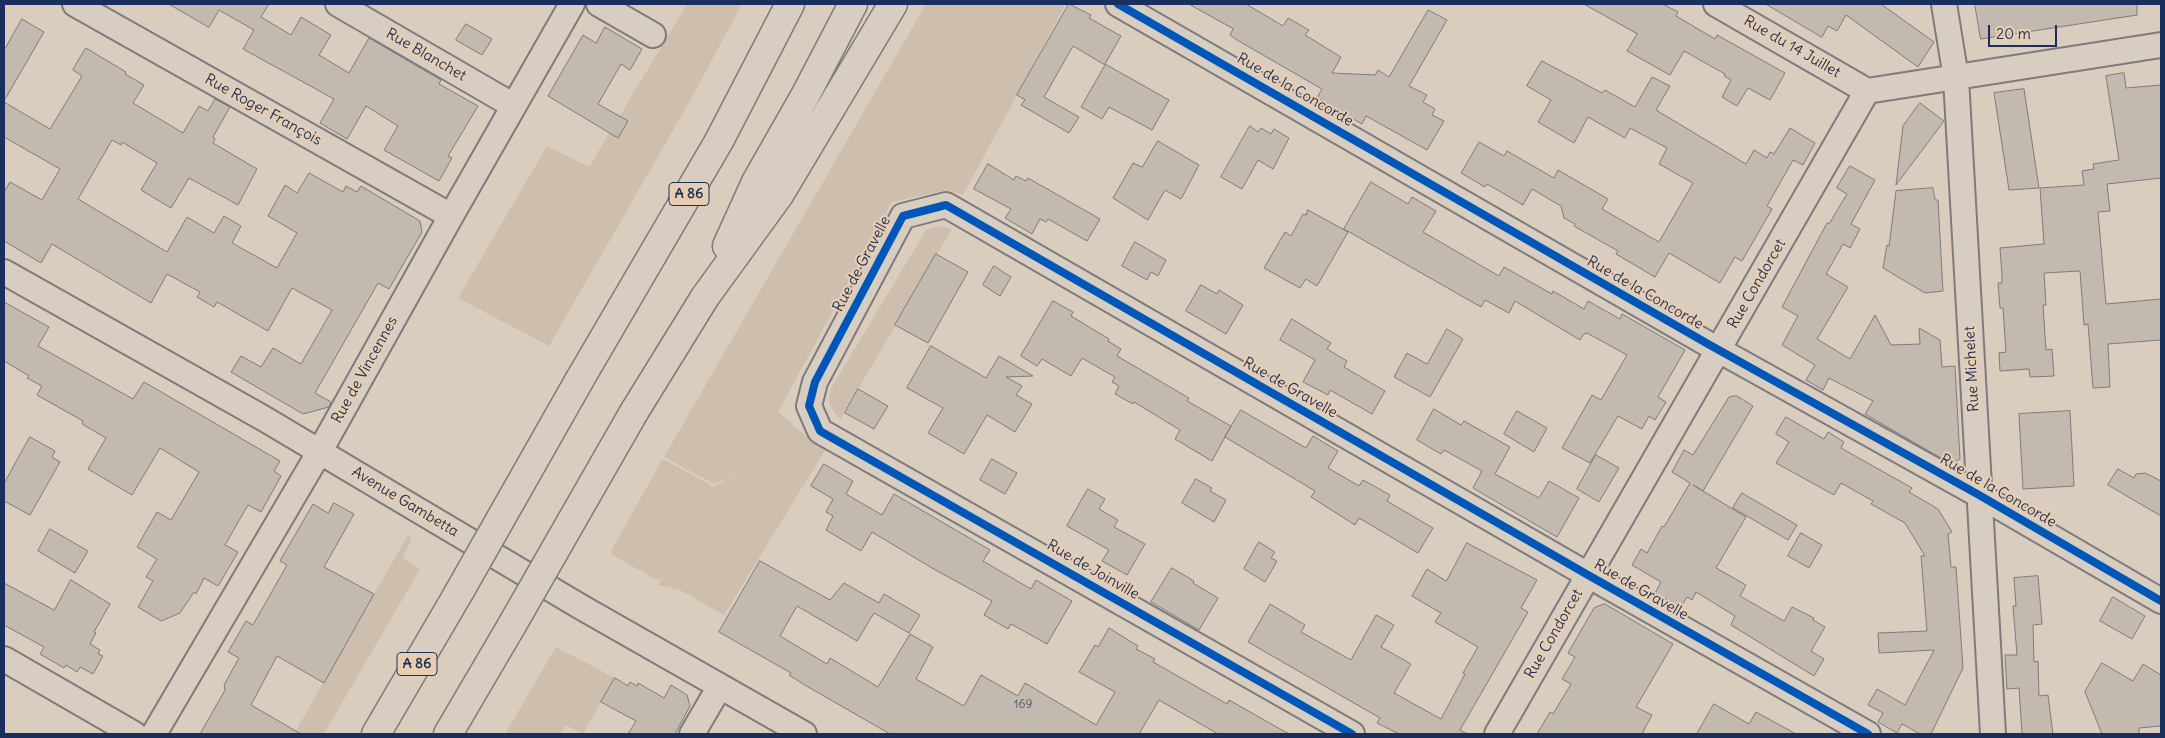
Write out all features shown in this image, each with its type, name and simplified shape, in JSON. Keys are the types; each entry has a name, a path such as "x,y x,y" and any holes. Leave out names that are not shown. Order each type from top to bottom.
{"highway":[{"name":"A 86","path":"376,734 719,141 790,4"},
{"path":"705,297 756,182 805,96 853,4"},
{"path":"448,734 634,412 705,297 779,195 893,4"}],"street":[{"name":"Rue Roger François","path":"75,4 451,216"},
{"name":"Rue Blanchet","path":"338,4 514,106"},
{"name":"Rue de Vincennes","path":"154,734 320,452 451,216 572,4"},
{"path":"599,4 653,35"},
{"name":"Rue de la Concorde","path":"1118,4 1719,351 1980,495 2161,600"},
{"name":"Rue du 14 Juillet","path":"1716,4 1867,91"},
{"name":"Rue Michelet","path":"1944,4 1956,78 1993,734"},
{"path":"1867,91 2161,45"},
{"name":"Rue Condorcet","path":"1497,734 1867,91"},
{"name":"Rue de Gravelle","path":"820,430 809,406 815,382 903,216 946,205 1868,734"},
{"name":"Avenue Gambetta","path":"4,272 320,452 581,607 804,734"},
{"name":"Rue de Joinville","path":"820,430 1352,734"},
{"path":"4,659 134,734"},
{"path":"692,734 720,686"}],"shaded area":[{"path":"687,4 742,4 691,99 549,346 458,298 547,146 589,167"},
{"path":"926,4 1066,4 963,195 947,190 892,202 778,412 805,435 827,447 724,615 680,590 658,585 691,527 661,579 657,580 612,555 611,551 662,460 711,485 712,489 714,486 747,470 714,484 664,457"},
{"path":"940,226 952,229 840,420 829,404 830,390 926,230"},
{"path":"408,535 412,538 402,558 420,569 324,734 294,734"},
{"path":"556,647 615,678 583,734 566,725 560,734 505,734"}],"building":[{"path":"169,4 269,4 261,17 291,35 301,17 331,35 319,55 349,73 369,38 441,80 439,84 478,106 448,156 452,158 439,181 384,150 398,126 366,106 347,139 320,123 334,99 243,49 254,30 219,10 209,27"},
{"path":"1069,4 1091,15 1089,18 1121,36 1105,64 1169,100 1152,130 1109,107 1102,119 1081,107 1105,65 1073,46 1044,97 1079,117 1069,133 1021,105 1025,100 1017,95"},
{"path":"1189,4 1246,4 1283,26 1288,18 1309,30 1305,35 1341,57 1332,73 1375,75 1378,70 1389,77 1428,10 1447,20 1409,86 1427,95 1423,102 1435,109 1432,115 1444,121 1427,150 1366,116 1362,124 1317,98 1322,89 1237,40 1230,35 1233,29"},
{"path":"1584,4 1663,4 1678,12 1676,16 1715,39 1717,35 1785,73 1770,100 1748,88 1737,106 1722,97 1731,80 1724,76 1725,74 1684,51 1670,75 1627,51 1637,34"},
{"path":"1766,4 1881,4 1934,42 1918,67 1846,15 1837,31 1828,26 1822,37"},
{"path":"1975,4 2137,4 2137,15 1981,39"},
{"path":"22,19 44,32 4,101 4,51"},
{"path":"466,24 492,39 482,55 456,40"},
{"path":"605,27 642,49 630,70 621,64 598,104 628,121 618,138 548,96 583,35 596,43"},
{"path":"86,48 144,85 133,103 183,133 199,106 208,111 215,99 230,107 213,137 215,139 213,143 257,169 238,205 189,178 171,208 141,190 157,163 122,142 121,145 112,140 78,199 167,252 187,217 214,233 224,216 241,226 232,243 277,268 297,233 268,216 285,185 297,193 309,173 343,192 346,186 357,192 361,186 420,221 422,232 389,289 378,283 315,393 331,402 329,407 303,414 231,372 241,356 261,367 273,348 301,364 332,310 292,288 268,331 217,302 214,307 197,297 200,292 167,274 151,303 52,244 41,263 4,241 4,192 10,182 42,200 60,169 4,137 4,102 50,129 82,76 73,70"},
{"path":"1542,61 1602,93 1605,90 1635,107 1652,77 1670,86 1656,110 1746,164 1754,150 1767,158 1770,152 1774,154 1790,128 1815,143 1803,165 1793,160 1767,206 1772,209 1742,261 1735,257 1720,283 1669,253 1655,277 1616,254 1618,251 1574,226 1575,224 1564,218 1561,206 1532,189 1523,205 1487,184 1485,187 1461,173 1479,142 1504,156 1507,151 1554,178 1558,170 1608,199 1602,209 1659,242 1693,183 1659,164 1667,148 1630,128 1625,138 1588,117 1574,143 1538,122 1551,100 1527,86"},
{"path":"2124,73 2126,88 2161,85 2161,178 2107,184 2110,211 2098,212 2106,304 2161,299 2161,340 2108,344 2110,387 2093,388 2088,324 2084,325 2080,271 2044,273 2046,305 2043,305 2046,350 2052,349 2054,376 2030,377 2029,369 2000,371 1999,353 2006,352 2003,308 2000,308 1998,283 2002,283 2000,248 2044,244 2040,188 2084,185 2082,171 2094,169 2093,164 2119,160 2106,76"},
{"path":"2024,89 2039,188 2009,190 1994,93"},
{"path":"1920,103 1944,121 1896,185 1903,126"},
{"path":"1250,126 1258,132 1261,128 1271,134 1274,129 1289,138 1273,169 1258,160 1242,189 1221,177"},
{"path":"1158,141 1199,165 1181,199 1165,190 1148,220 1113,198 1133,163 1142,167"},
{"path":"988,164 1014,180 1016,176 1026,181 1028,178 1100,219 1087,241 1048,219 1046,222 1040,219 1032,234 1005,218 1011,209 974,189"},
{"path":"1850,166 1875,180 1851,224 1860,229 1850,248 1843,244 1826,274 1848,287 1817,339 1850,359 1875,315 1891,345 1920,344 1919,328 1940,340 1942,367 1955,366 1960,459 1951,464 1865,414 1873,401 1829,378 1823,390 1806,380 1815,365 1782,345 1798,316 1782,307 1827,223 1829,224 1847,194 1837,188"},
{"path":"1371,182 1408,204 1412,197 1436,211 1423,232 1499,276 1504,267 1552,294 1553,291 1584,309 1588,301 1620,319 1622,314 1685,350 1658,397 1666,402 1655,420 1649,416 1642,429 1618,416 1590,463 1562,448 1592,395 1601,400 1627,355 1587,333 1580,340 1515,301 1509,313 1485,300 1481,307 1344,229"},
{"path":"1933,188 1935,200 1938,200 1943,291 1925,293 1883,268 1887,245 1889,246 1896,191"},
{"path":"1308,210 1348,232 1317,286 1306,279 1300,288 1264,268 1285,232 1291,236 1303,214 1306,215"},
{"path":"1135,242 1166,260 1158,276 1151,272 1147,280 1122,266"},
{"path":"936,254 968,272 928,343 895,325"},
{"path":"994,266 1011,277 1000,296 983,285"},
{"path":"1201,285 1217,294 1219,290 1243,305 1226,334 1186,311"},
{"path":"1053,301 1073,312 1071,316 1109,339 1108,341 1121,349 1117,356 1189,398 1187,401 1231,426 1212,461 1175,439 1180,430 1134,402 1133,404 1115,394 1119,386 1112,382 1115,377 1082,358 1071,376 1042,359 1037,366 1021,356"},
{"path":"4,302 49,327 38,346 133,399 144,382 280,461 274,471 281,476 261,512 248,505 225,545 238,552 218,586 204,578 196,594 194,592 180,613 161,621 138,607 153,581 146,577 157,559 137,547 157,512 171,520 199,472 160,448 132,495 88,469 106,438 82,424 83,421 37,395 42,386 27,378 29,376 4,361"},
{"path":"1292,319 1331,343 1327,349 1347,361 1344,367 1385,391 1372,414 1330,390 1328,395 1303,382 1315,360 1280,340"},
{"path":"1447,329 1463,339 1430,397 1394,377 1407,353 1427,364"},
{"path":"931,346 986,378 999,356 1033,376 1006,377 1022,386 1016,395 1032,404 1015,432 987,415 964,454 928,433 943,408 907,388"},
{"path":"858,389 888,406 874,429 845,413"},
{"path":"1737,396 1753,406 1703,491 1693,485 1746,517 1716,568 1746,585 1740,596 1784,621 1792,607 1814,618 1813,620 1825,627 1811,651 1824,659 1814,676 1731,625 1735,616 1696,592 1692,600 1687,597 1680,608 1655,593 1661,582 1632,565 1641,549 1647,553 1690,483 1672,472 1684,450 1693,455 1729,397"},
{"path":"1434,409 1461,425 1464,421 1510,447 1495,474 1539,498 1549,481 1579,498 1557,537 1473,488 1482,471 1444,450 1441,454 1417,440"},
{"path":"1241,410 1306,448 1313,436 1338,451 1328,468 1359,486 1363,480 1390,495 1387,501 1433,528 1418,553 1359,518 1355,525 1311,497 1315,491 1225,437"},
{"path":"1517,411 1547,428 1534,452 1504,434"},
{"path":"2070,411 2074,486 2023,489 2019,414"},
{"path":"1786,417 1824,439 1828,432 1844,442 1841,448 1912,488 1909,492 1938,509 1952,532 1948,534 1951,567 1956,567 1963,668 1931,734 1920,734 1902,724 1897,733 1878,722 1883,713 1868,705 1877,689 1905,705 1934,650 1879,653 1878,633 1927,631 1921,556 1925,556 1905,523 1871,504 1873,501 1841,483 1834,495 1776,463 1789,442 1776,434"},
{"path":"30,437 55,451 52,457 60,462 30,515 4,501 4,484"},
{"path":"1596,455 1619,468 1599,502 1577,489"},
{"path":"992,459 1017,473 1005,494 980,480"},
{"path":"824,464 853,481 846,494 882,515 894,494 990,550 983,561 1031,589 1036,580 1072,601 1047,644 1011,624 1008,629 984,615 992,601 872,532 861,551 826,530 833,516 826,512 833,499 811,486"},
{"path":"2118,469 2134,478 2136,474 2145,473 2161,481 2161,516 2108,485"},
{"path":"1196,479 1212,488 1210,491 1226,500 1214,522 1182,503"},
{"path":"1088,489 1105,499 1099,509 1118,520 1114,527 1145,544 1127,575 1102,561 1109,550 1067,526"},
{"path":"1742,493 1797,525 1788,540 1733,508"},
{"path":"334,503 354,514 324,567 374,594 324,683 277,656 251,705 301,734 200,734 225,690 224,685 239,658 228,652 246,621 253,625 287,565 280,561 295,535 313,504 328,513"},
{"path":"50,529 88,551 75,573 38,551"},
{"path":"1801,533 1822,545 1809,568 1788,556"},
{"path":"1259,542 1275,552 1271,558 1277,561 1265,582 1244,569"},
{"path":"1467,543 1537,580 1521,608 1528,612 1460,730 1467,734 1399,734 1377,723 1380,718 1248,642 1270,604 1305,625 1301,632 1351,660 1376,615 1394,625 1381,647 1411,664 1394,693 1441,719 1478,647 1435,622 1441,613 1412,596 1427,569 1446,581"},
{"path":"760,561 830,600 844,583 879,603 884,594 920,615 909,633 874,613 857,641 797,606 780,636 827,664 830,658 878,687 910,634 933,647 916,679 964,706 981,675 1018,696 1025,683 1096,725 1115,692 1079,672 1095,645 1098,647 1109,628 1138,646 1136,649 1155,659 1153,662 1227,704 1229,700 1289,734 1218,734 1159,700 1139,734 890,734 803,684 789,675 791,673 719,632"},
{"path":"1172,568 1218,598 1199,630 1151,602"},
{"path":"2038,576 2042,624 2033,625 2034,662 2038,661 2039,696 2048,695 2053,734 2022,734 2019,688 2007,689 2005,655 2017,655 2013,606 2016,606 2014,578"},
{"path":"71,580 110,604 94,632 96,633 90,644 100,650 98,654 103,656 93,674 80,667 77,672 66,665 64,668 40,654 44,647 4,625 4,583 54,610"},
{"path":"2113,597 2145,616 2132,639 2100,621"},
{"path":"1605,604 1673,644 1636,707 1652,715 1642,734 1537,734 1550,712 1553,714 1571,684 1562,679 1575,657 1568,653 1594,608"},
{"path":"2102,663 2133,681 2143,664 2161,675 2161,726 2139,728 2139,734 2102,734 2085,692"},
{"path":"615,678 628,686 630,682 637,686 638,683 664,698 671,685 687,695 690,706 675,734 628,734 636,721 601,702"},
{"path":"1714,704 1749,724 1756,712 1796,734 1697,734"}],"cycle path":[{"path":"1118,4 1708,344 1979,495 2161,601"},
{"path":"1352,734 820,431 809,406 815,382 903,216 946,205 1868,734"}]}
